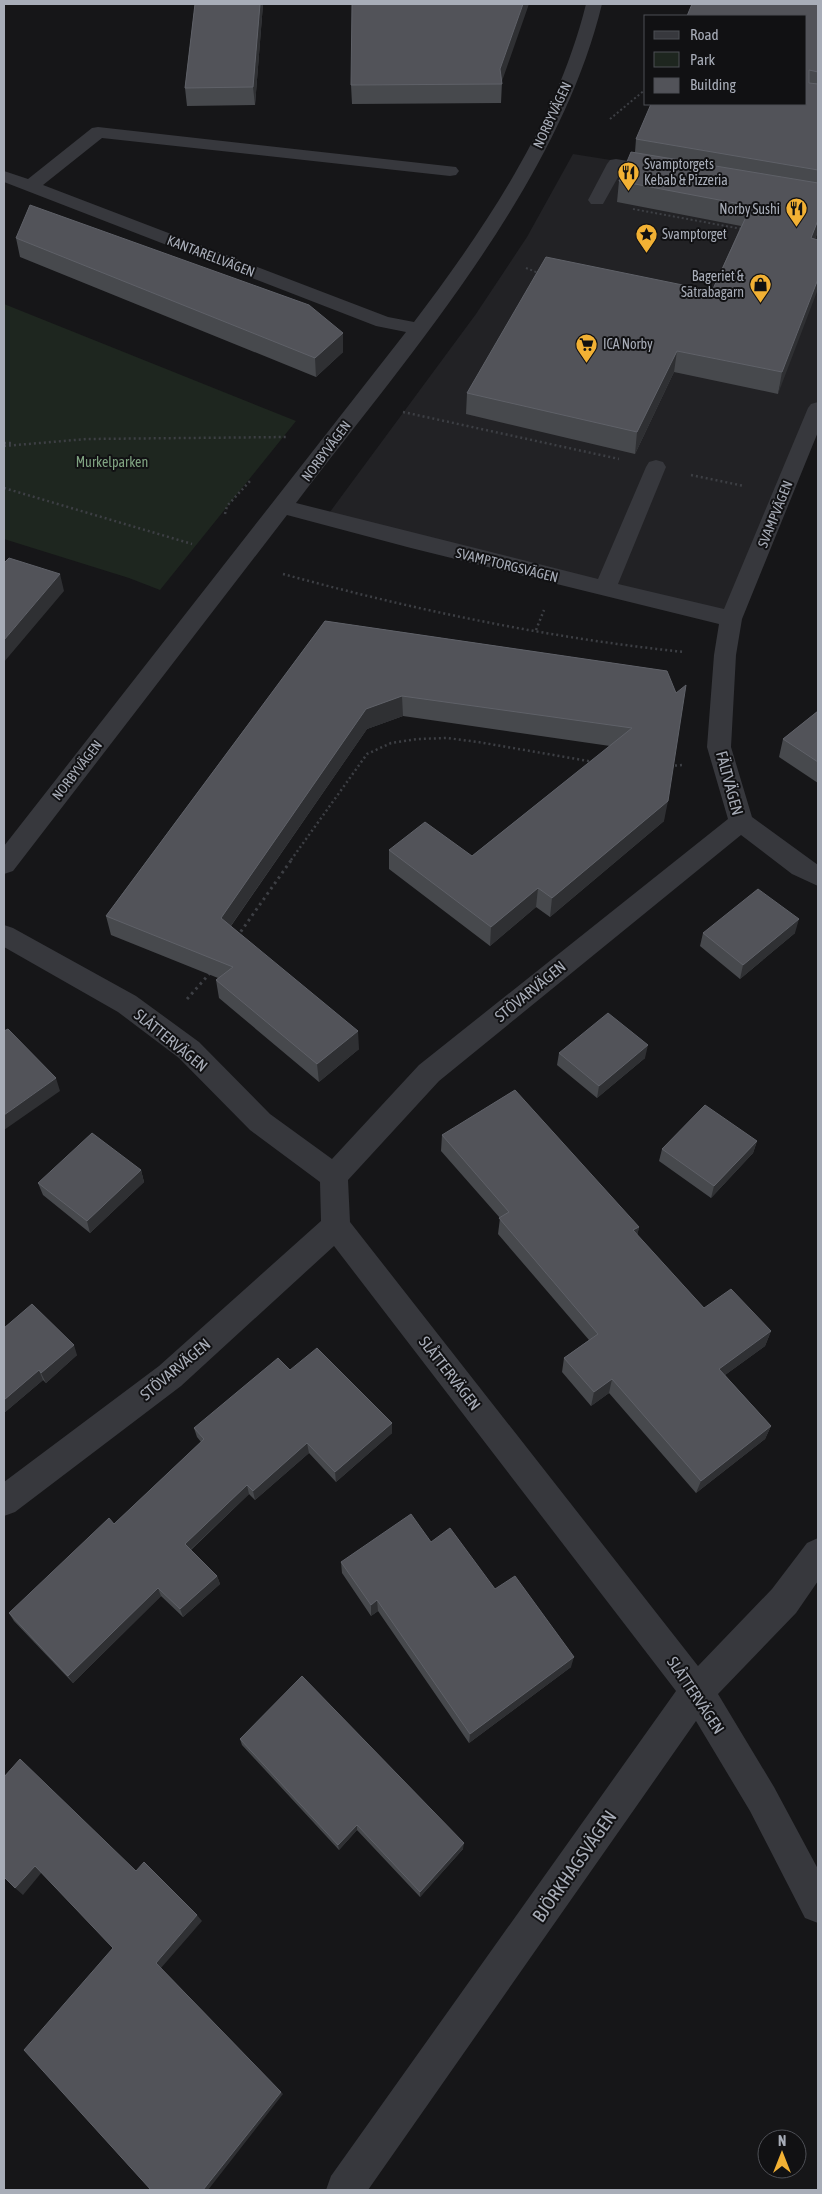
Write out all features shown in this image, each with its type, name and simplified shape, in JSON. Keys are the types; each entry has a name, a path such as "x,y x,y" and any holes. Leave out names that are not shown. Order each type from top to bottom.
{"street":[{"name":"NORBYVÄGEN","path":"4,864 284,507 420,329 493,225 540,143 584,42 594,4"},
{"path":"32,186 98,132 450,171"},
{"path":"598,200 616,164 683,176"},
{"name":"KANTARELLVÄGEN","path":"4,176 383,322 420,329"},
{"name":"SVAMPVÄGEN","path":"731,619 818,408"},
{"path":"605,588 656,467"},
{"name":"SVAMPTORGSVÄGEN","path":"284,507 411,541 731,619"},
{"name":"FÄLTVÄGEN","path":"731,619 726,656 719,747 741,822 801,867 818,876"},
{"name":"STÖVARVÄGEN","path":"334,1176 429,1073 741,822"},
{"name":"SLÅTTERVÄGEN","path":"4,935 128,1004 189,1050 260,1122 334,1176"},
{"path":"334,1176 336,1226"},
{"name":"STÖVARVÄGEN","path":"4,1501 170,1376 336,1226"},
{"name":"SLÅTTERVÄGEN","path":"336,1226 697,1691 762,1799 818,1905"},
{"name":"BJÖRKHAGSVÄGEN","path":"345,2190 697,1691 784,1601 818,1554"}],"path":[{"path":"610,119 644,91"},
{"path":"598,200 597,202 743,229"},
{"path":"526,268 546,276"},
{"path":"366,399 404,413 784,494"},
{"path":"4,444 87,439 290,437"},
{"path":"4,488 192,544"},
{"path":"283,574 374,599 608,644 686,652"},
{"path":"536,630 545,607"},
{"path":"233,942 368,754 382,744 432,738 596,762"},
{"path":"663,766 724,763"},
{"path":"158,1027 200,987 216,965"}],"shaded area":[{"name":"Svamptorget","path":"573,154 818,193 818,408 731,619 324,520 476,314 527,237"}],"green space":[{"name":"Murkelparken","path":"4,304 296,421 160,590 129,578 4,539"}],"building":[{"path":"195,4 260,4 253,87 185,88"},
{"path":"352,4 523,4 500,69 502,84 351,85"},
{"path":"692,4 818,4 818,72 809,70 809,83 818,84 818,170 636,139 651,105 807,105 807,15 687,15"},
{"path":"631,152 818,183 818,220 811,238 818,240 818,279 782,372 677,351 637,432 467,393 546,257 712,291 751,206 619,181"},
{"path":"30,205 309,305 343,333 315,358 16,238"},
{"path":"9,558 60,574 4,640 4,563"},
{"path":"325,621 667,671 676,693 686,685 668,801 552,898 538,888 491,927 389,850 425,822 472,856 632,728 402,696 366,709 221,918 358,1031 317,1064 216,980 233,967 106,916"},
{"path":"818,711 818,762 783,739"},
{"path":"758,889 799,919 743,965 703,933"},
{"path":"608,1013 648,1045 599,1086 559,1053"},
{"path":"8,1029 56,1078 4,1115 4,1031"},
{"path":"515,1090 639,1227 633,1230 704,1308 731,1289 771,1331 719,1369 771,1426 701,1481 612,1379 594,1392 564,1358 598,1334 499,1218 509,1212 442,1135"},
{"path":"705,1105 757,1141 714,1186 662,1149"},
{"path":"92,1133 141,1170 87,1221 38,1183"},
{"path":"32,1304 74,1345 41,1373 39,1370 4,1400 4,1328"},
{"path":"317,1348 392,1423 335,1472 307,1443 253,1491 247,1485 185,1544 217,1576 180,1609 158,1588 68,1676 9,1613 109,1518 114,1524 204,1439 194,1428 278,1358 290,1370"},
{"path":"411,1514 431,1542 450,1528 495,1589 515,1576 574,1657 470,1734 377,1600 371,1605 341,1562"},
{"path":"302,1676 464,1843 420,1892 357,1825 338,1845 240,1739"},
{"path":"20,1759 136,1871 144,1862 197,1915 156,1963 281,2092 203,2190 151,2190 24,2050 113,1948 35,1866 15,1888 4,1877 4,1777"}],"place":[{"name":"Svamptorgets Kebab & Pizzeria","path":"628,191"},
{"name":"Norby Sushi","path":"796,228"},
{"name":"Svamptorget","path":"646,253"},
{"name":"Bageriet & Sätrabagarn","path":"760,303"},
{"name":"ICA Norby","path":"587,363"}]}
